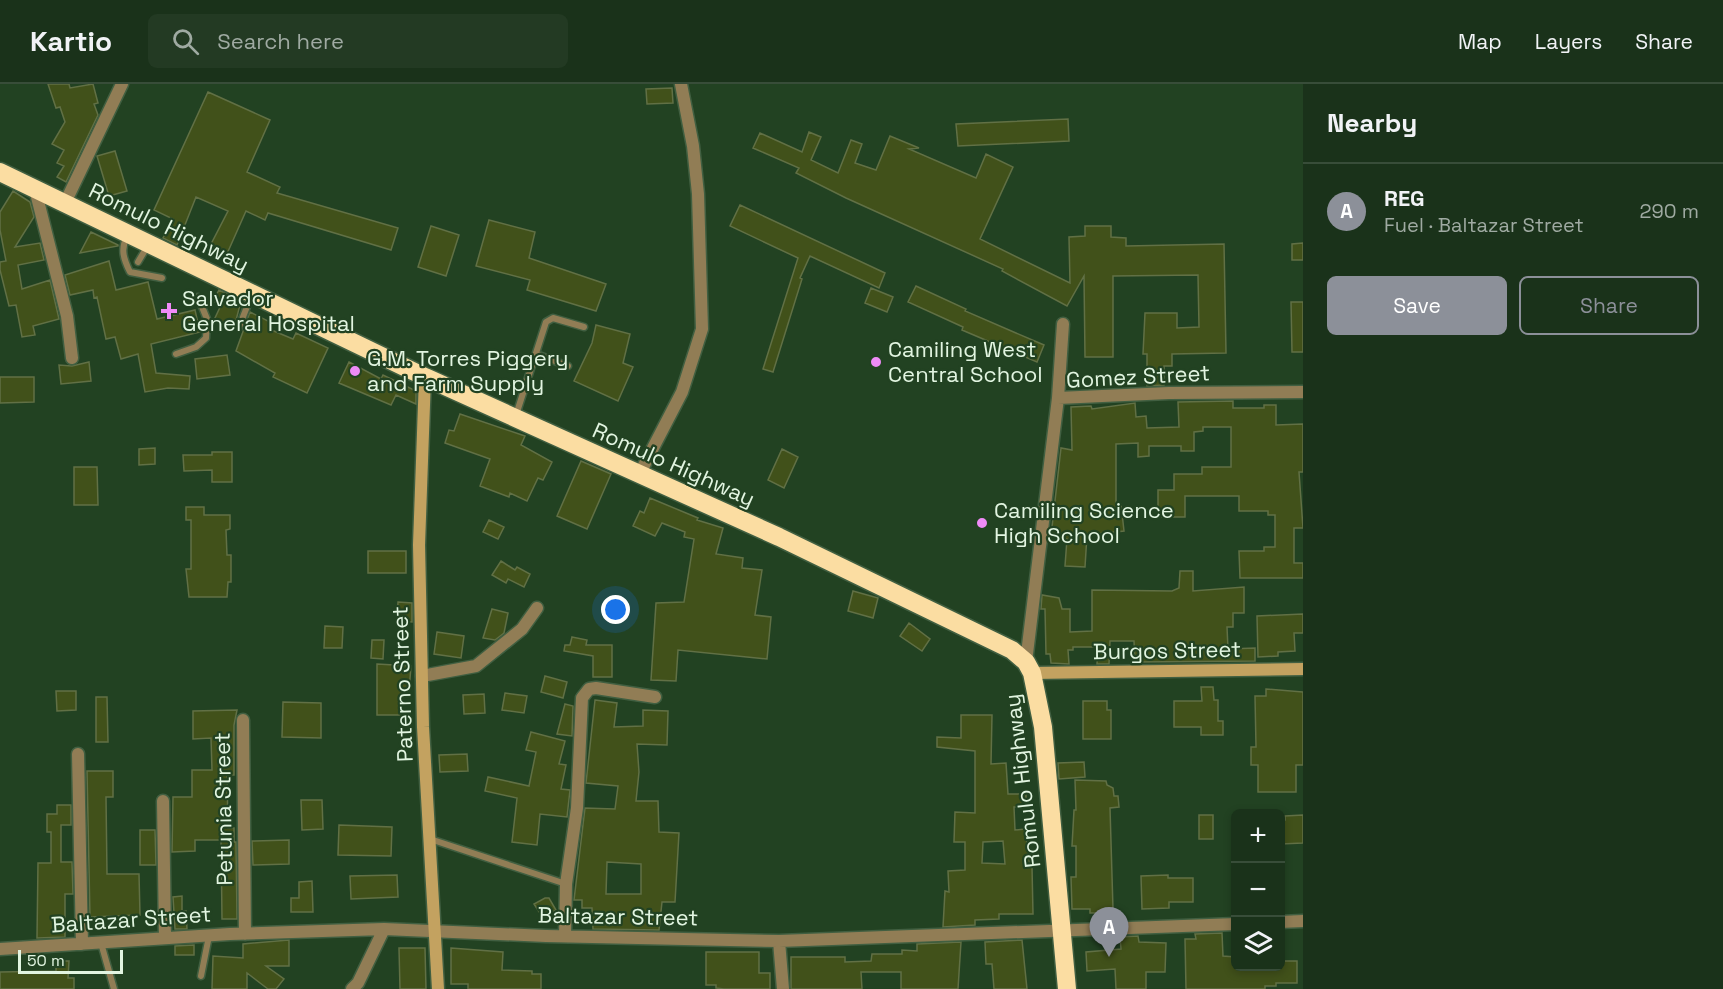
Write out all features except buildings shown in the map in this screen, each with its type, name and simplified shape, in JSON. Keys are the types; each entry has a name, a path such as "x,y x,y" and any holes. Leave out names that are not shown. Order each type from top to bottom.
{"highway":[{"name":"Romulo Highway","path":"0,172 425,376 778,537 1012,650 1029,667 1043,727 1067,989"}],"street":[{"path":"65,203 122,84"},
{"path":"639,475 682,392 702,329 698,194 693,146 681,84"},
{"path":"35,189 67,316 72,358"},
{"path":"1058,398 1063,324"},
{"name":"Paterno Street","path":"425,376 419,545 422,676 437,930 438,989"},
{"name":"Gomez Street","path":"1029,667 1058,398 1169,393 1303,392"},
{"path":"422,676 476,666 522,629 537,608"},
{"name":"Burgos Street","path":"1029,667 1303,669"},
{"path":"566,936 566,884 577,808 582,698 589,689 596,688 655,697"},
{"name":"Petunia Street","path":"243,720 245,934"},
{"path":"78,754 82,944"},
{"path":"163,801 165,938"},
{"path":"1285,922 1303,921"},
{"name":"Baltazar Street","path":"0,949 209,935 384,929 779,941 1231,924"},
{"path":"352,989 358,983 384,929"},
{"path":"779,941 783,989"}],"lane":[{"path":"129,234 123,243 123,256 130,272 162,279"},
{"path":"138,262 149,244"},
{"path":"239,327 252,293"},
{"path":"176,354 196,347 206,338 207,319 198,297"},
{"path":"515,418 549,318 585,327"},
{"path":"536,354 568,366"},
{"path":"430,839 566,884"},
{"path":"201,976 209,935"},
{"path":"101,942 114,989"}],"place":[{"name":"Salvador General Hospital","path":"169,311"},
{"name":"Camiling West Central School","path":"876,362"},
{"name":"G.M. Torres Piggery and Farm Supply","path":"355,371"},
{"name":"Camiling Science High School","path":"982,523"},
{"name":"REG","path":"1109,957"}]}
